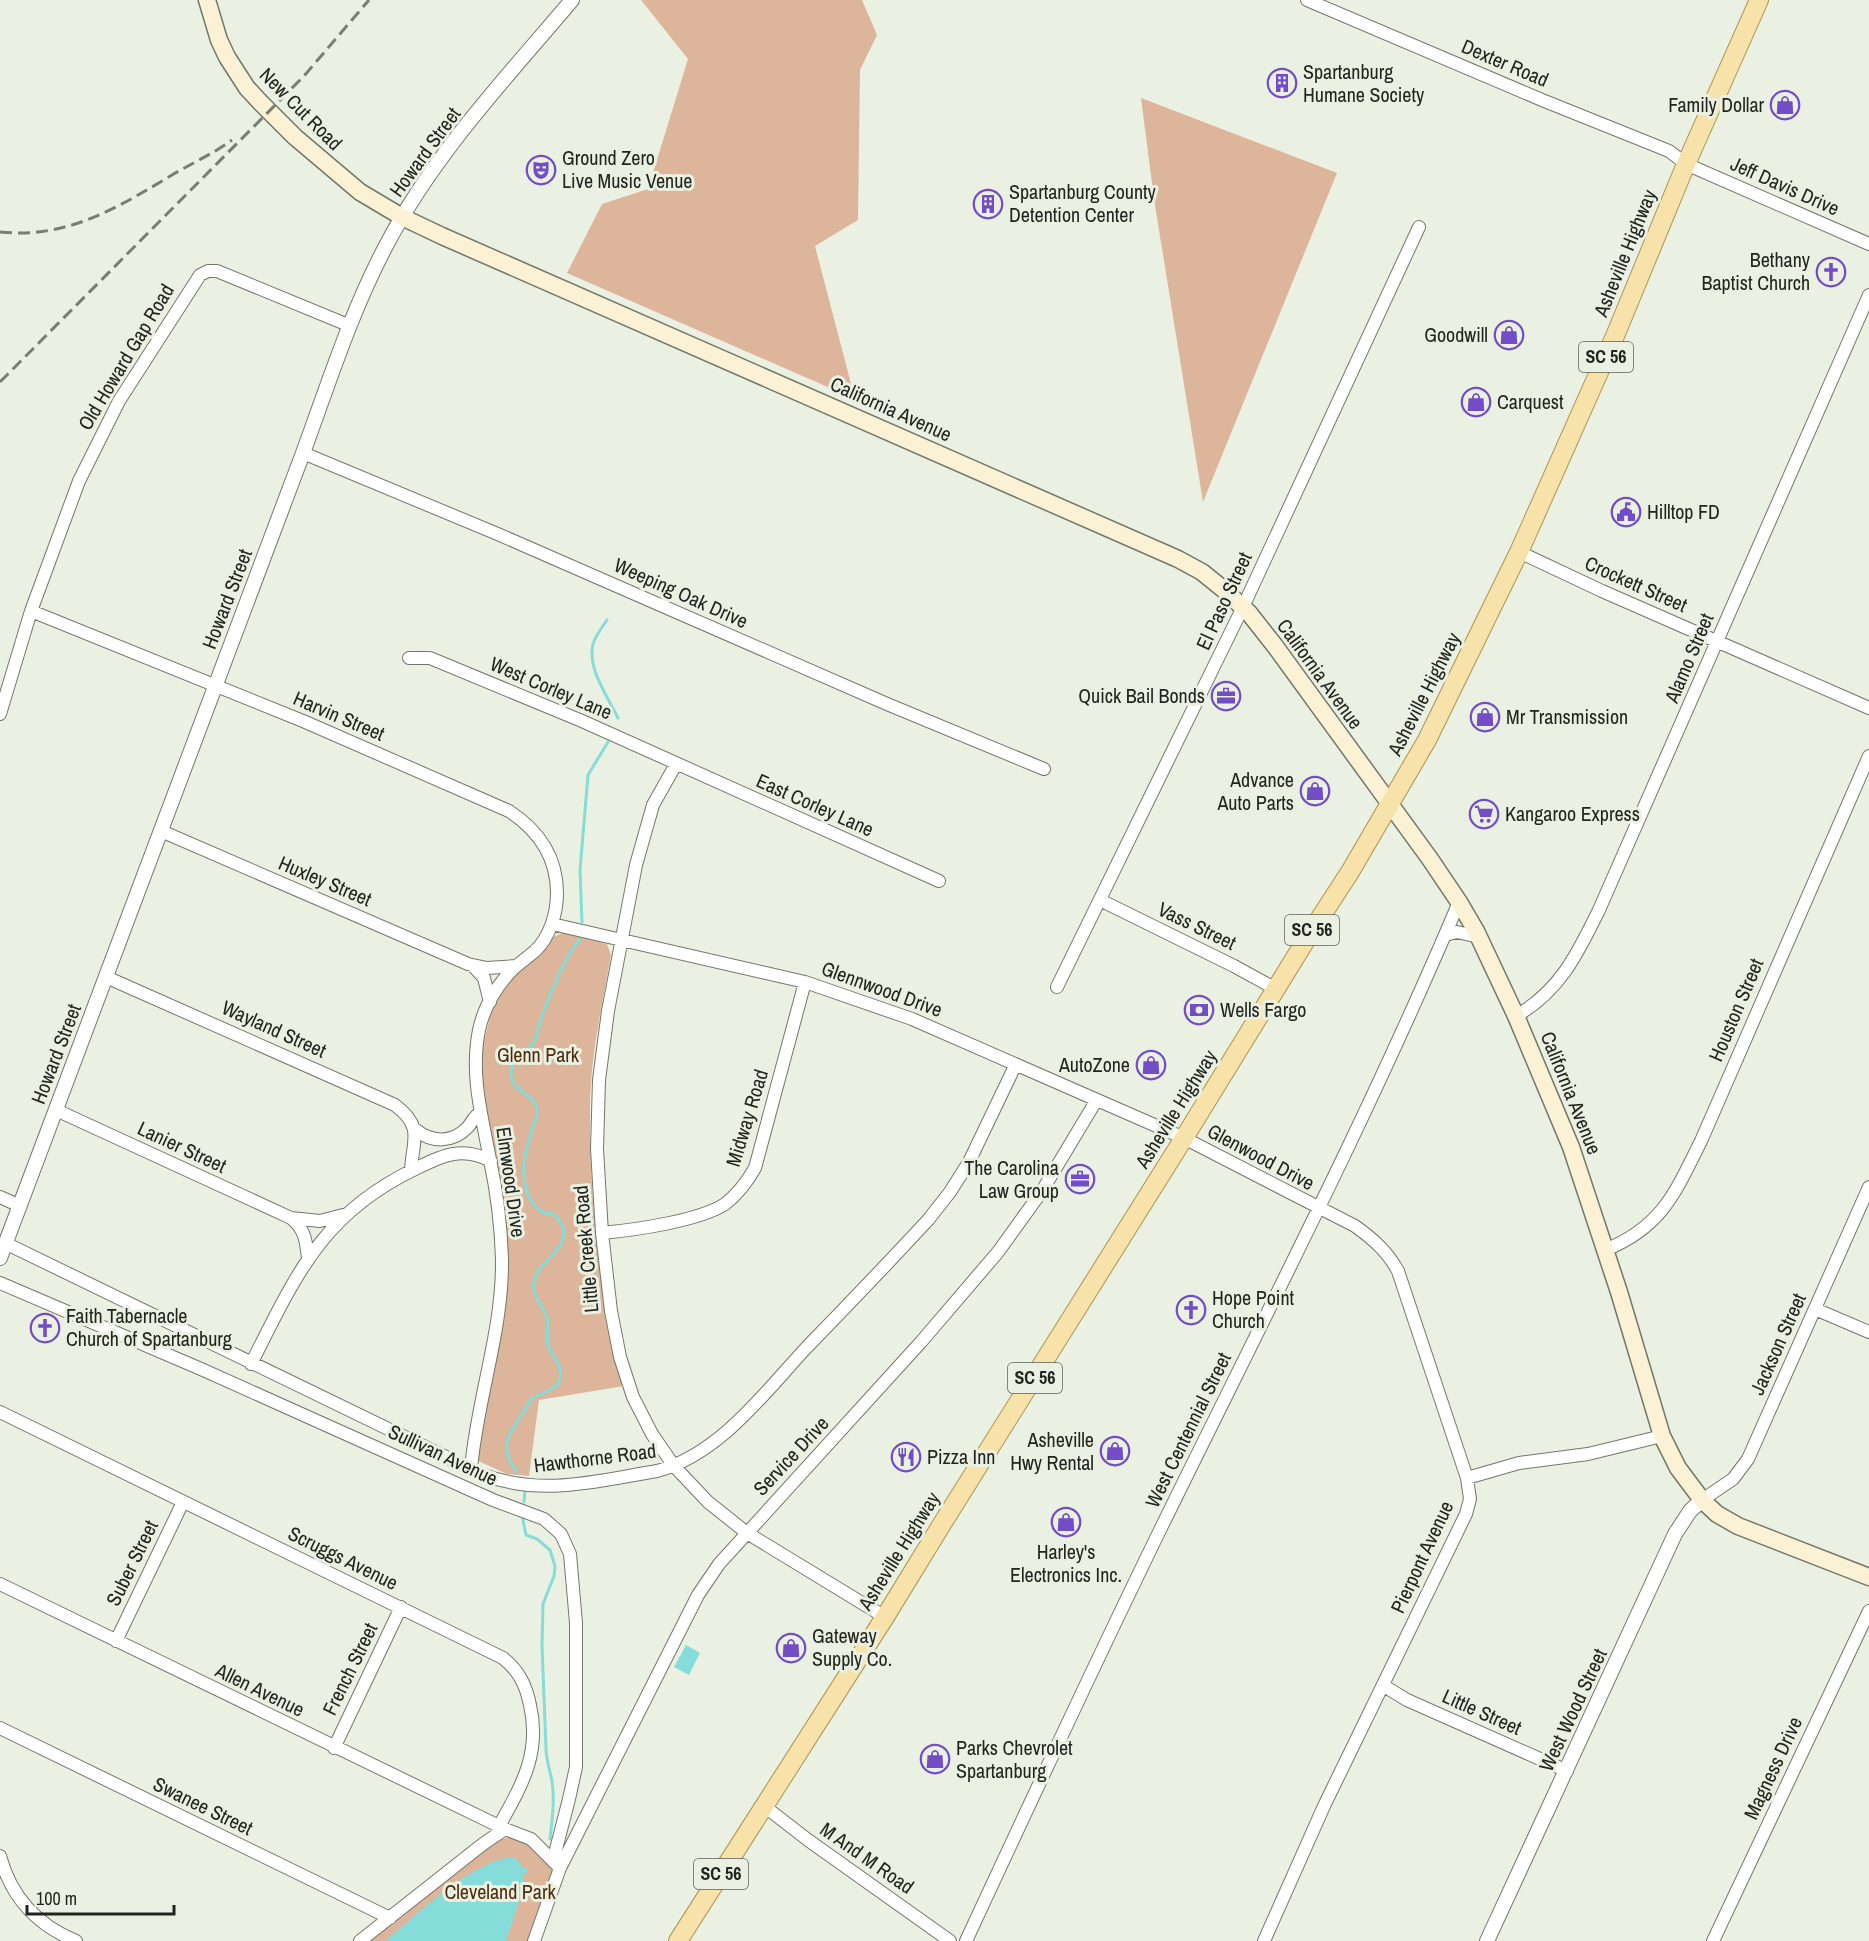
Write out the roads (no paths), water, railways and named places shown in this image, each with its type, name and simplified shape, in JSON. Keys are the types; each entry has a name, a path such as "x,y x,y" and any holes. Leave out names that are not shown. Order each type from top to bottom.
{"main road":[{"name":"New Cut Road","path":"207,0 219,40 247,88 296,137 344,179 377,203 402,217"},
{"name":"Asheville Highway","path":"678,1941 885,1617 1184,1138 1390,806 1433,730 1519,552 1616,336 1686,164 1759,0"},
{"name":"California Avenue","path":"402,217 1178,559 1202,572 1243,607 1275,646 1459,902 1479,937 1516,1016 1571,1147 1662,1436 1678,1468 1702,1500 1717,1514 1738,1526 1869,1576"}],"street":[{"name":"Howard Street","path":"0,1258 303,453 348,325 377,263 402,217 429,175 462,131 572,0"},
{"name":"Dexter Road","path":"1307,0 1532,96 1669,151 1686,164"},
{"name":"Jeff Davis Drive","path":"1686,164 1869,244"},
{"name":"El Paso Street","path":"1057,987 1243,607 1419,227"},
{"name":"Old Howard Gap Road","path":"0,714 31,612 79,481 95,445 135,373 200,275 208,271 217,271 348,325"},
{"name":"Alamo Street","path":"1516,1016 1534,1005 1550,991 1584,942 1656,785 1869,295"},
{"name":"Weeping Oak Drive","path":"303,453 500,535 887,704 1044,769"},
{"name":"Crockett Street","path":"1519,552 1602,591 1869,708"},
{"name":"Harvin Street","path":"31,612 303,721 508,811 521,819 541,840 553,866 557,895 552,924"},
{"name":"West Corley Lane","path":"408,657 430,658 676,764"},
{"name":"Houston Street","path":"1605,1250 1620,1244 1646,1227 1668,1204 1676,1191 1701,1142 1869,756"},
{"name":"East Corley Lane","path":"676,764 939,881"},
{"name":"Little Creek Road","path":"676,764 653,805 636,865 608,1011 599,1080 597,1149 602,1233 611,1311 625,1377 642,1416 674,1466 708,1502 747,1533 885,1617"},
{"name":"Huxley Street","path":"161,831 473,966 487,968 516,966"},
{"name":"Vass Street","path":"1100,900 1276,989"},
{"name":"West Centennial Street","path":"966,1941 1157,1537 1394,1052 1459,902"},
{"name":"Glennwood Drive","path":"552,924 805,982 912,1019 1184,1138"},
{"name":"Elmwood Drive","path":"471,1469 476,1425 495,1341 501,1290 501,1235 476,1083 479,1030 490,1002 503,981 516,966 541,945 552,924"},
{"path":"1445,935 1457,932 1479,937"},
{"path":"473,966 484,978 490,1002"},
{"name":"Wayland Street","path":"106,977 395,1105 407,1116 416,1130"},
{"name":"Midway Road","path":"602,1233 659,1224 709,1212 736,1194 747,1182 763,1139 805,982"},
{"name":"Hawthorne Road","path":"5,1244 498,1481 534,1487 596,1481 657,1471 674,1466 698,1453 741,1419 928,1220 950,1192 969,1162 1016,1066"},
{"name":"Service Drive","path":"557,1864 698,1595 719,1564 913,1351 998,1252 1042,1191 1096,1101"},
{"name":"Lanier Street","path":"56,1110 291,1218 320,1221 348,1213"},
{"path":"411,1171 416,1130 428,1138 443,1140 451,1138 465,1130 475,1115 480,1113"},
{"name":"Glenwood Drive","path":"1184,1138 1319,1209"},
{"path":"251,1364 295,1278 324,1237 348,1213 372,1193 411,1171 447,1155 458,1152 470,1153 490,1161"},
{"name":"Jackson Street","path":"1702,1500 1733,1479 1748,1458 1869,1187"},
{"path":"0,1197 20,1206"},
{"name":"Pierpont Avenue","path":"1264,1941 1324,1806 1466,1514 1470,1499 1467,1478 1392,1259 1374,1240 1355,1226 1319,1209"},
{"path":"291,1218 303,1231 308,1258"},
{"name":"Sullivan Avenue","path":"0,1283 234,1383 493,1500 534,1514 553,1526 567,1544 572,1565 576,1623 577,1707 573,1783 557,1864"},
{"path":"1815,1309 1869,1332"},
{"name":"Scruggs Avenue","path":"0,1412 503,1658 525,1685 532,1713 534,1747 527,1771 502,1828"},
{"path":"1467,1478 1531,1460 1588,1454 1662,1436"},
{"name":"West Wood Street","path":"1487,1941 1675,1534 1690,1511 1702,1500"},
{"name":"Suber Street","path":"116,1641 183,1502"},
{"name":"Allen Avenue","path":"0,1584 334,1748 502,1828 531,1839 557,1864"},
{"name":"French Street","path":"334,1748 401,1607"},
{"name":"Magness Drive","path":"1713,1941 1869,1611"},
{"name":"Little Street","path":"1384,1686 1407,1700 1567,1771"},
{"name":"Swanee Street","path":"0,1728 390,1918"},
{"name":"M And M Road","path":"764,1806 950,1941"},
{"path":"360,1941 502,1828"},
{"path":"0,1856 16,1894 27,1909 40,1921 76,1941"},
{"path":"534,1941 557,1864"}],"water":[{"path":"686,1645 700,1653 689,1675 674,1667"},
{"path":"511,1857 517,1859 522,1867 527,1868 528,1872 524,1874 522,1893 506,1941 385,1941 461,1879 495,1861"}],"waterway":[{"path":"607,620 593,644 593,663 618,718"},
{"path":"582,922 580,870 588,775 608,742"},
{"path":"517,1472 507,1451 510,1434 531,1399 553,1388 560,1379 559,1366 548,1346 547,1319 536,1295 534,1282 540,1269 559,1247 564,1233 557,1217 539,1209 531,1201 527,1192 524,1161 537,1115 536,1106 534,1101 512,1081 511,1074 516,1060 534,1042 558,976 580,939"},
{"path":"524,1502 525,1490"},
{"path":"522,1515 526,1535 537,1539 550,1550 555,1566 554,1576 543,1604 542,1646 546,1752 553,1795 550,1839"}],"railway":[{"path":"0,382 304,76 369,0"},
{"path":"0,232 47,231 90,218 131,199 232,140"}],"place":[{"name":"Spartanburg Humane Society","path":"1282,83"},
{"name":"Family Dollar","path":"1785,105"},
{"name":"Ground Zero Live Music Venue","path":"541,170"},
{"name":"Spartanburg County Detention Center","path":"988,204"},
{"name":"Bethany Baptist Church","path":"1831,272"},
{"name":"Goodwill","path":"1509,335"},
{"name":"Carquest","path":"1476,402"},
{"name":"Hilltop FD","path":"1626,512"},
{"name":"Quick Bail Bonds","path":"1226,696"},
{"name":"Mr Transmission","path":"1485,717"},
{"name":"Advance Auto Parts","path":"1315,791"},
{"name":"Kangaroo Express","path":"1484,814"},
{"name":"Wells Fargo","path":"1199,1010"},
{"name":"AutoZone","path":"1151,1065"},
{"name":"The Carolina Law Group","path":"1080,1179"},
{"name":"Hope Point Church","path":"1191,1310"},
{"name":"Faith Tabernacle Church of Spartanburg","path":"45,1328"},
{"name":"Asheville Hwy Rental","path":"1115,1451"},
{"name":"Pizza Inn","path":"906,1457"},
{"name":"Harley's Electronics Inc.","path":"1066,1522"},
{"name":"Gateway Supply Co.","path":"791,1648"},
{"name":"Parks Chevrolet Spartanburg","path":"935,1759"}],"park label":[{"name":"Glenn Park","path":"538,1055"},
{"name":"Cleveland Park","path":"500,1892"}]}
